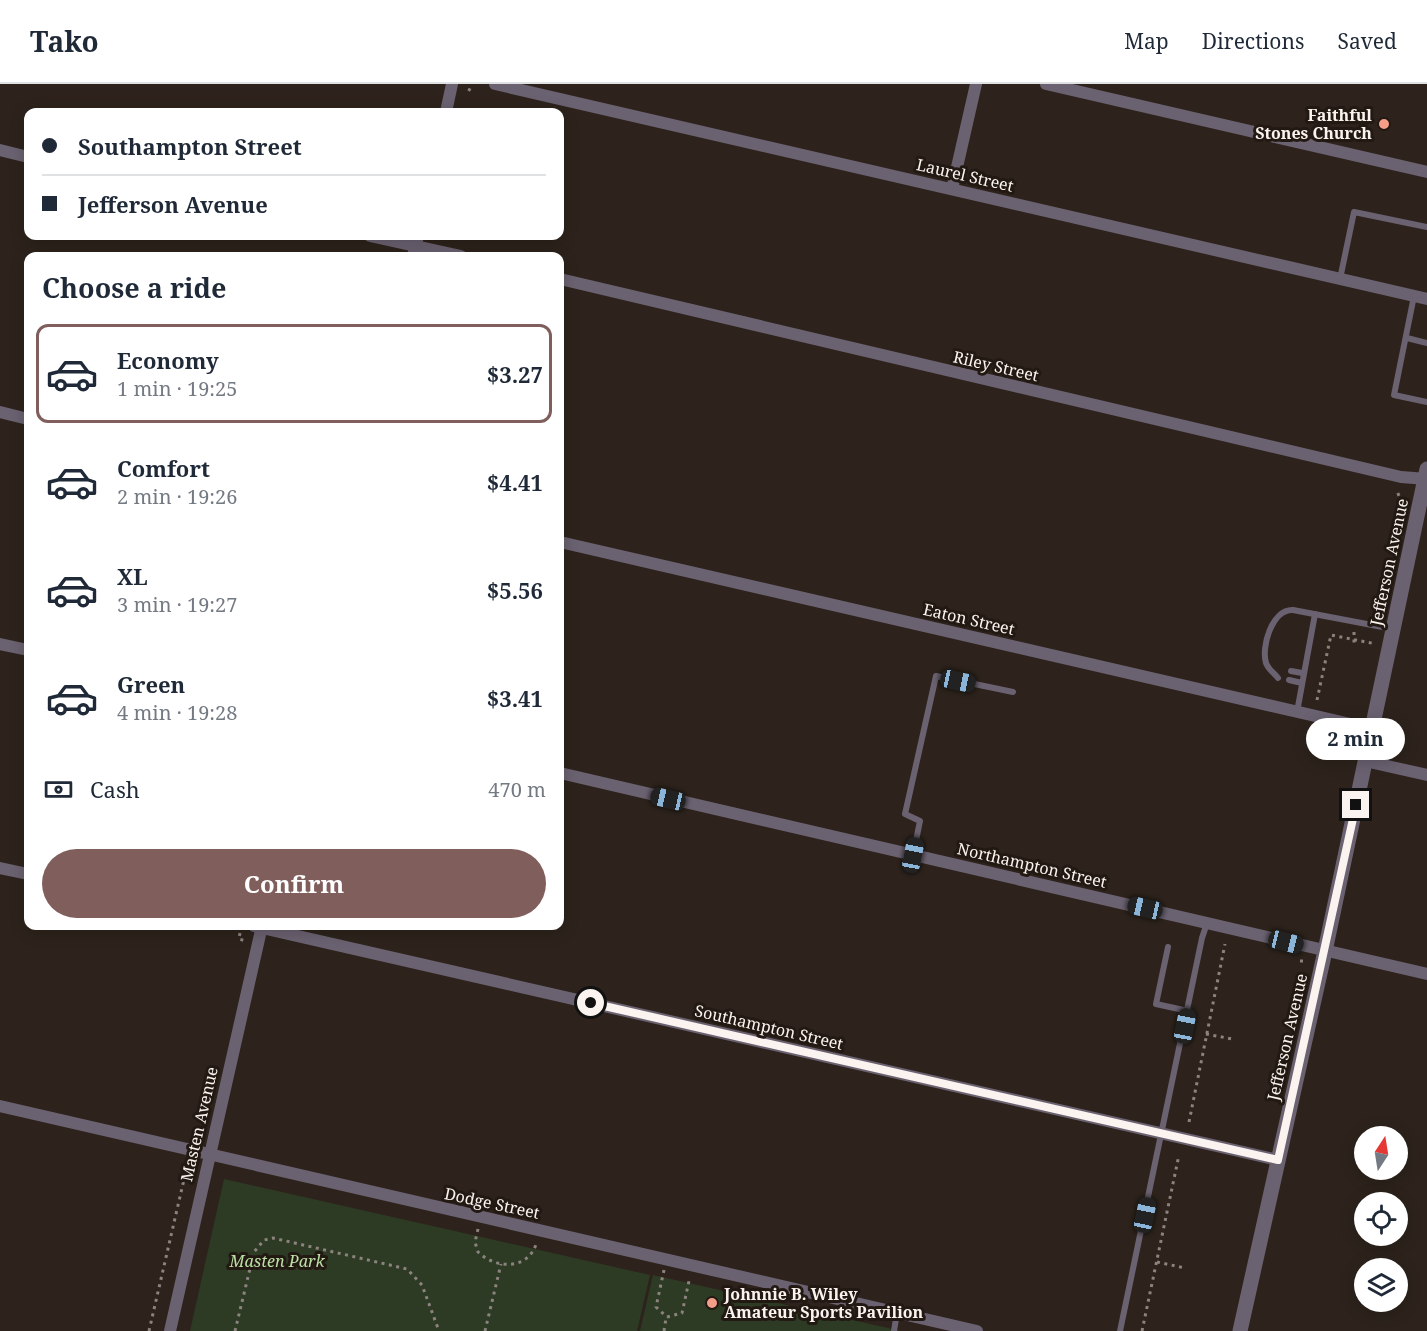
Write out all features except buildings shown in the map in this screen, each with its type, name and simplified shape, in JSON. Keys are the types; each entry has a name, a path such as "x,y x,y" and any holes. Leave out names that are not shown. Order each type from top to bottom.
{"street":[{"path":"447,108 452,84"},
{"name":"Laurel Street","path":"495,84 1427,299"},
{"path":"952,189 976,84"},
{"path":"1046,84 1427,172"},
{"path":"0,150 24,156"},
{"path":"388,240 443,252"},
{"name":"Riley Street","path":"564,280 1378,472 1426,476"},
{"path":"0,412 24,418"},
{"name":"Jefferson Avenue","path":"1240,1331 1325,951 1426,476"},
{"name":"Eaton Street","path":"564,543 1372,729"},
{"path":"0,644 24,649"},
{"path":"1365,761 1427,775"},
{"name":"Northampton Street","path":"564,774 1427,974"},
{"path":"0,868 24,873"},
{"name":"Masten Avenue","path":"170,1331 258,930"},
{"name":"Southampton Street","path":"276,930 1278,1160"},
{"name":"Dodge Street","path":"0,1106 977,1331"}],"lane":[{"path":"1340,279 1354,212 1427,227"},
{"path":"1414,296 1394,395 1427,402"},
{"path":"1407,338 1427,343"},
{"path":"1278,678 1265,660 1274,619 1287,609 1393,629"},
{"path":"1297,712 1302,674 1315,614"},
{"path":"1272,671 1280,669"},
{"path":"1291,671 1302,674"},
{"path":"913,855 920,821 905,814 936,676 1013,692"},
{"path":"1289,680 1302,683"},
{"path":"1120,1331 1202,938 1208,923"},
{"path":"1168,947 1156,1004 1188,1011"},
{"path":"894,1331 897,1312"}],"path":[{"path":"1354,628 1354,642"},
{"path":"1317,700 1331,635 1354,642 1374,644"},
{"path":"240,933 239,939 246,941"},
{"path":"1189,1122 1225,944"},
{"path":"1206,1034 1232,1040"},
{"path":"1142,1331 1179,1155"},
{"name":"Masten Avenue","path":"149,1331 187,1167 194,1168"},
{"path":"478,1229 476,1242 478,1252 501,1264 521,1263 529,1258 537,1240"},
{"path":"235,1331 254,1252 264,1240 273,1238 407,1269 422,1285 439,1331"},
{"path":"1157,1262 1185,1268"},
{"path":"485,1331 501,1264"},
{"path":"663,1277 656,1307 667,1317"},
{"path":"667,1317 682,1313 689,1281"},
{"path":"664,1331 667,1317"}],"green space":[{"name":"Masten Park","path":"224,1179 650,1275 637,1331 190,1331"},
{"name":"Johnnie B. Wiley Amateur Sports Pavilion","path":"653,1275 901,1331 640,1331"}],"place":[{"name":"Faithful Stones Church","path":"1384,124"},
{"name":"Johnnie B. Wiley Amateur Sports Pavilion","path":"712,1303"}],"route":[{"path":"591,1003 1278,1160 1356,805"}]}
